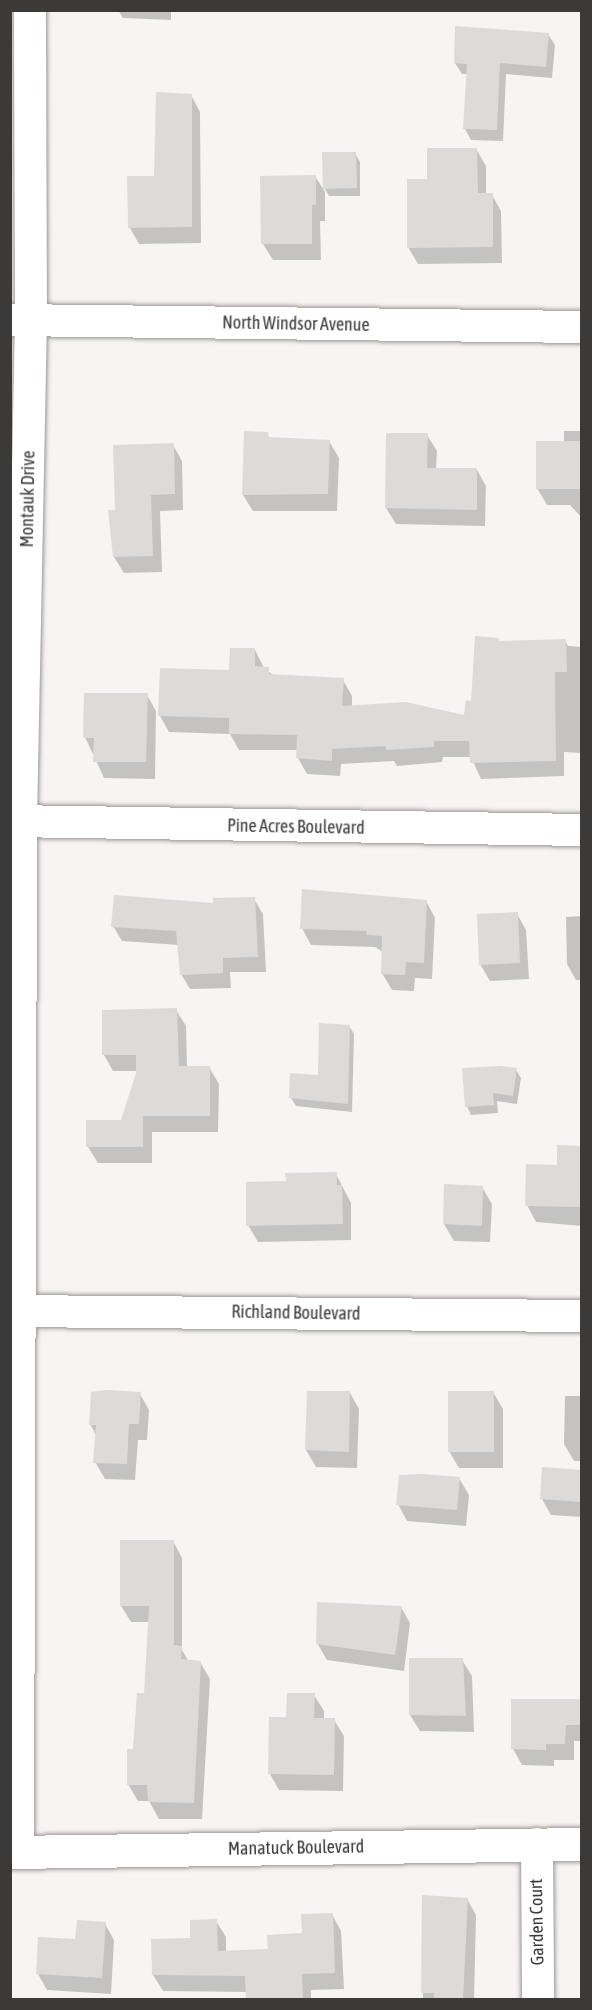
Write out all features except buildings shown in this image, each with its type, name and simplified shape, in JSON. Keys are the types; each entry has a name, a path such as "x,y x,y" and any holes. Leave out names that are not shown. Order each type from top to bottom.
{"street":[{"name":"Montauk Drive","path":"14,1852 16,821 21,320 30,10"},
{"name":"North Windsor Avenue","path":"21,320 582,327"},
{"name":"Pine Acres Boulevard","path":"16,821 582,830"},
{"name":"Richland Boulevard","path":"16,1311 582,1316"},
{"name":"Garden Court","path":"537,1844 538,2000"},
{"name":"Manatuck Boulevard","path":"14,1852 582,1844"}]}
